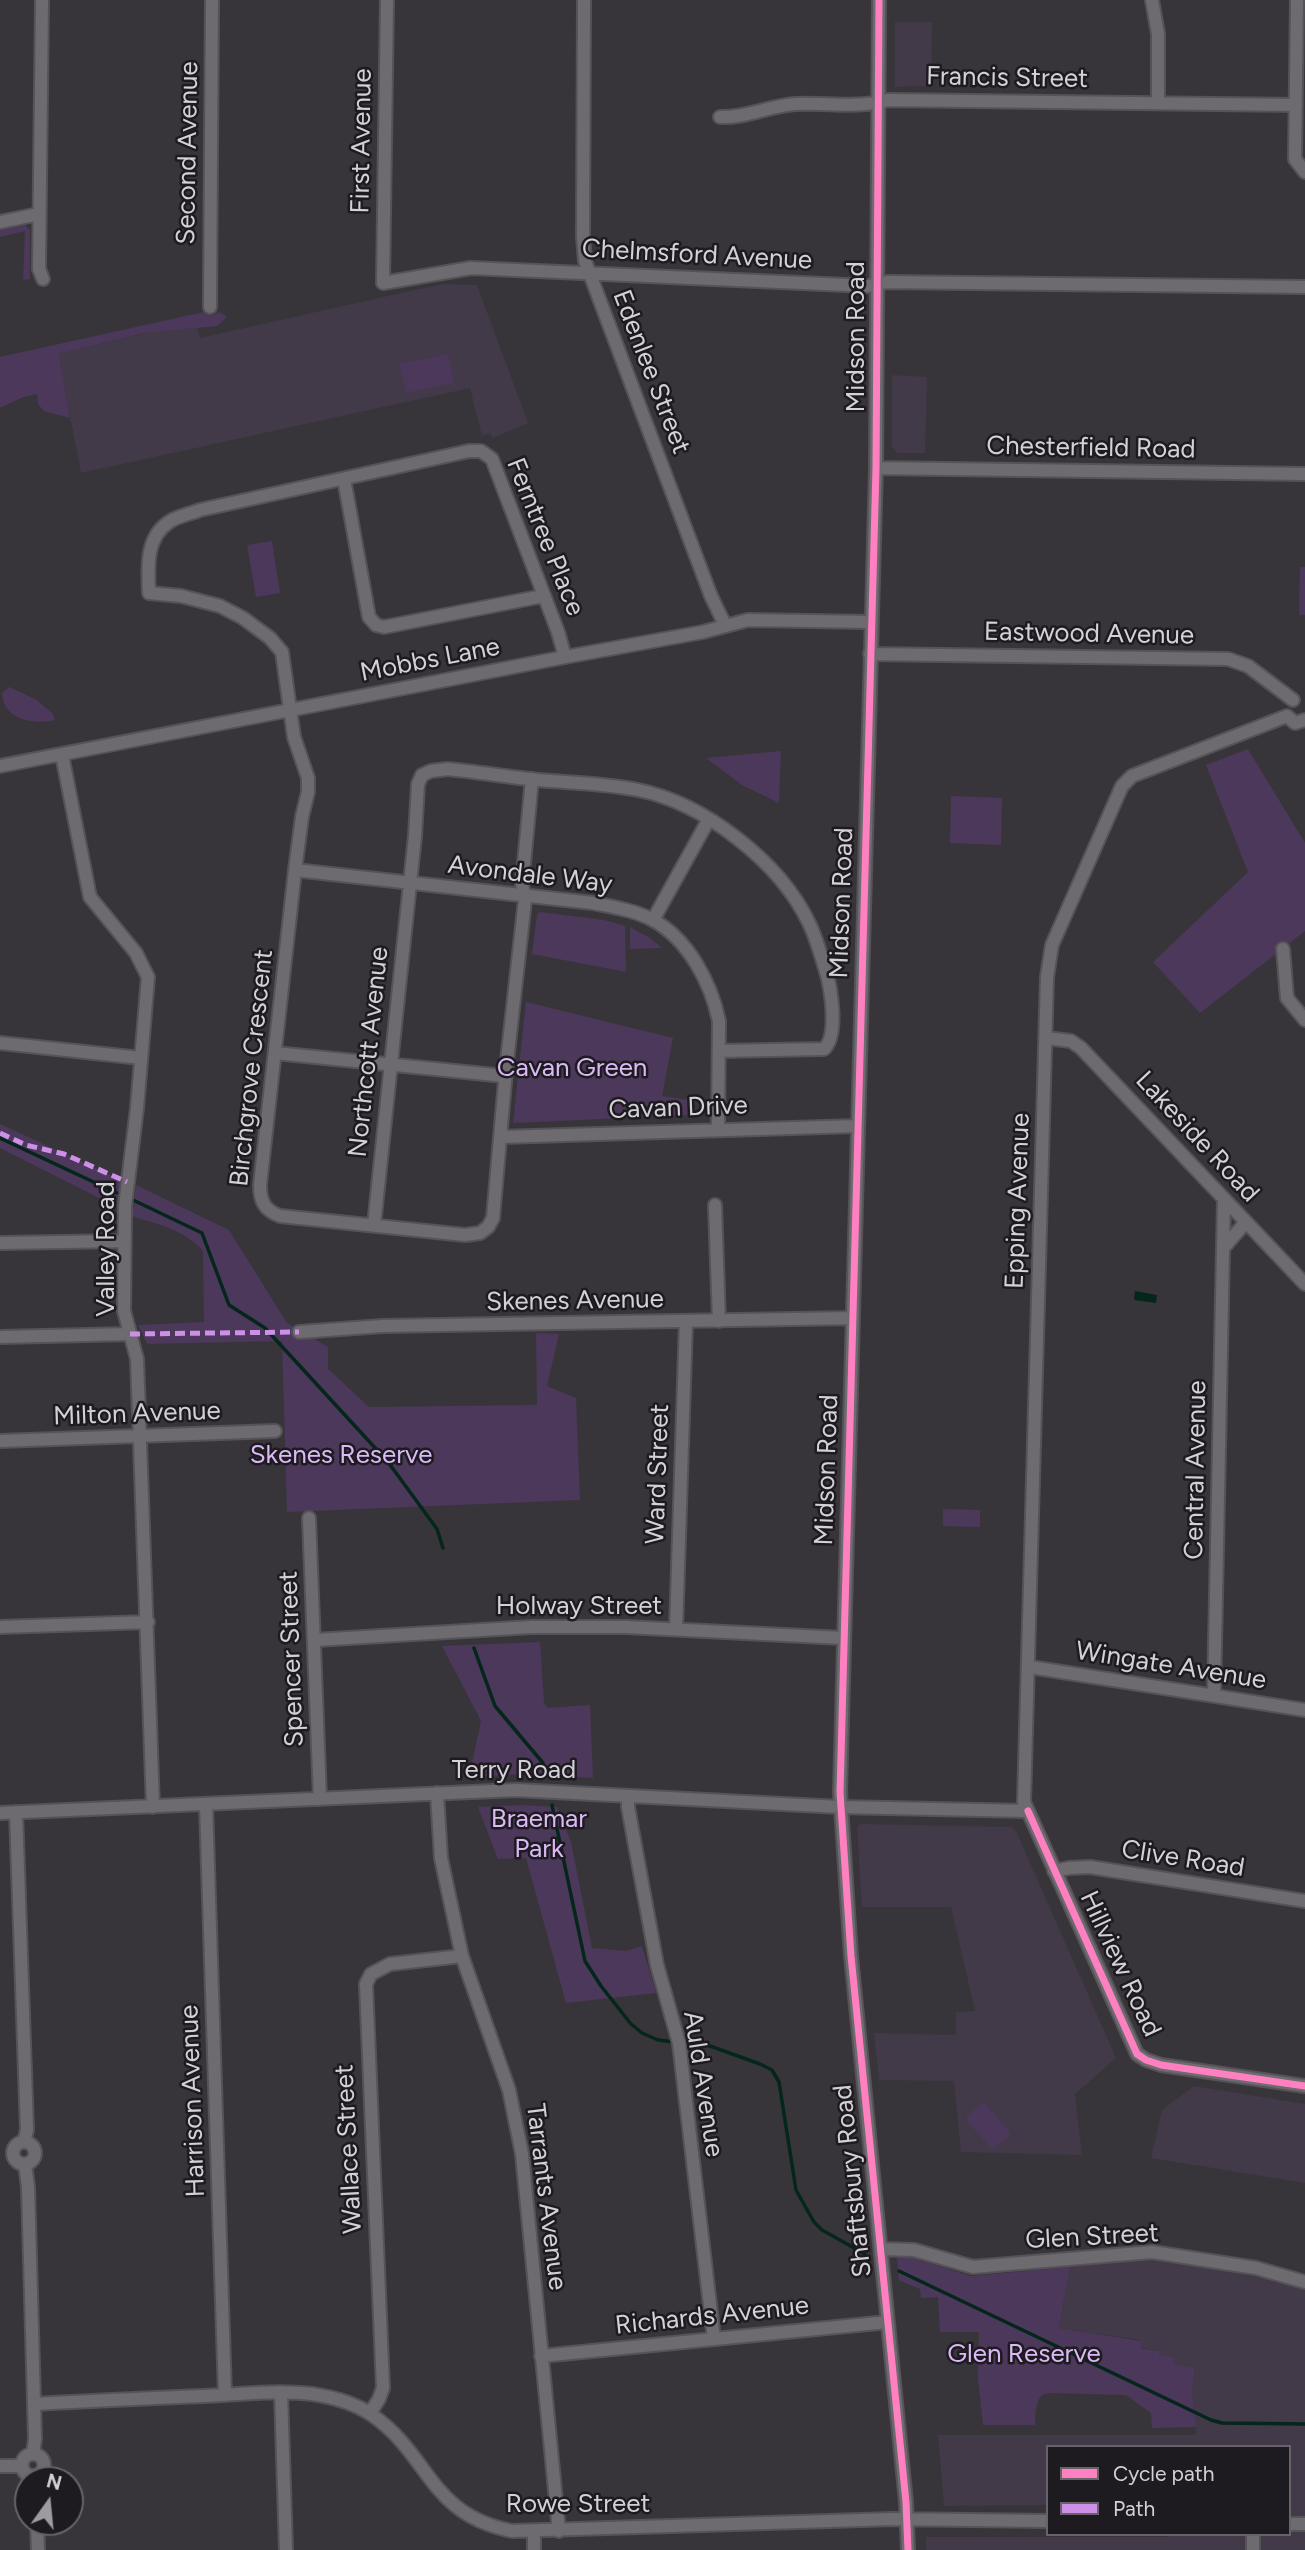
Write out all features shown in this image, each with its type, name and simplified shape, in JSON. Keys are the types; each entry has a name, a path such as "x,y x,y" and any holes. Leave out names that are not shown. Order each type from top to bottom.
{"street":[{"path":"42,0 39,269 43,279"},
{"name":"Second Avenue","path":"211,307 212,0"},
{"name":"First Avenue","path":"383,283 387,0"},
{"name":"Edenlee Street","path":"584,0 585,257 711,596 725,625"},
{"name":"Midson Road","path":"840,1807 876,468 879,0"},
{"path":"1152,0 1158,34 1158,103"},
{"path":"1299,4 1295,159 1305,172"},
{"name":"Francis Street","path":"720,117 738,117 796,104 869,105 892,100 1296,105"},
{"path":"0,222 39,214"},
{"name":"Chelmsford Avenue","path":"383,283 471,268 868,286 1305,287"},
{"name":"Ferntree Place","path":"290,711 282,652 270,638 243,618 220,606 181,596 149,593 147,561 153,541 168,522 200,510 469,451 481,451 492,459 565,657"},
{"name":"Chesterfield Road","path":"876,468 1305,474"},
{"path":"344,480 369,617 376,625 384,627 543,596"},
{"name":"Mobbs Lane","path":"0,766 703,632 748,620 871,622"},
{"name":"Eastwood Avenue","path":"870,654 1228,659 1248,666 1299,701"},
{"path":"1299,701 1286,709 1287,716 1295,723 1305,720"},
{"name":"Birchgrove Crescent","path":"290,711 299,757 308,778 308,792 295,870 260,1185 260,1200 270,1212 280,1216 465,1235 480,1233 488,1227 493,1218 501,1137 532,779"},
{"name":"Epping Avenue","path":"1028,1811 1024,1802 1030,1667 1034,1424 1047,978 1052,946 1122,786 1132,776 1287,716"},
{"name":"Valley Road","path":"62,755 90,897 136,953 148,977 137,1108 125,1192 124,1311 137,1359 153,1807"},
{"name":"Northcott Avenue","path":"374,1225 418,784 422,775 448,769 532,779"},
{"path":"532,779 640,790 675,802 709,819 751,849 788,890 809,922 827,974 831,1003 831,1038 824,1049 719,1051"},
{"path":"653,920 709,819"},
{"name":"Avondale Way","path":"295,870 593,903 622,909 653,920 680,944 706,981 719,1021 718,1130"},
{"path":"1283,948 1287,998 1305,1020"},
{"name":"Lakeside Road","path":"1046,1038 1072,1041 1081,1048 1305,1284"},
{"path":"0,1043 141,1058"},
{"path":"275,1053 505,1076"},
{"name":"Cavan Drive","path":"501,1137 857,1126"},
{"name":"Central Avenue","path":"1214,1695 1224,1199"},
{"path":"715,1205 719,1321"},
{"path":"1224,1246 1246,1223"},
{"path":"0,1242 124,1241"},
{"name":"Skenes Avenue","path":"299,1332 383,1326 852,1318"},
{"name":"Ward Street","path":"676,1629 687,1321"},
{"path":"0,1337 130,1334"},
{"name":"Milton Avenue","path":"0,1441 275,1431"},
{"name":"Spencer Street","path":"309,1518 320,1799"},
{"path":"0,1627 148,1622"},
{"name":"Holway Street","path":"314,1640 530,1627 676,1629 843,1638"},
{"name":"Wingate Avenue","path":"1030,1667 1305,1710"},
{"name":"Terry Road","path":"0,1813 516,1790 840,1807 1028,1811"},
{"name":"Tarrants Avenue","path":"437,1793 442,1858 462,1956 509,2090 522,2154 559,2531"},
{"name":"Auld Avenue","path":"628,1796 657,1965 679,2043 714,2339"},
{"name":"Harrison Avenue","path":"205,1805 225,2395"},
{"name":"Shaftsbury Road","path":"840,1807 851,1956 908,2550"},
{"name":"Hillview Road","path":"1028,1811 1137,2054 1161,2065 1305,2086"},
{"path":"12,2148 27,2130 16,1812"},
{"name":"Clive Road","path":"1054,1871 1090,1867 1305,1901"},
{"name":"Wallace Street","path":"370,2413 383,2388 366,1984 371,1974 390,1964 462,1956"},
{"path":"12,2148 29,2143 35,2151 33,2160 25,2164"},
{"path":"12,2148 14,2159 25,2164"},
{"path":"25,2164 28,2187 34,2404 33,2454"},
{"name":"Glen Street","path":"881,2249 914,2250 973,2267 1152,2252 1256,2268 1305,2282"},
{"name":"Richards Avenue","path":"541,2356 888,2322"},
{"path":"281,2393 286,2550"},
{"name":"Rowe Street","path":"34,2404 281,2393 308,2393 329,2397 370,2413 397,2436 435,2487 461,2512 494,2528 534,2532 907,2519 1046,2521"},
{"path":"22,2466 24,2458 33,2454 38,2455 43,2466"},
{"path":"534,2532 534,2550"}],"shaded area":[{"path":"895,22 932,22 931,86 895,87"},
{"path":"442,284 477,285 528,423 493,438 490,433 482,436 470,388 81,473 58,354 196,321 200,338"},
{"path":"892,375 927,377 925,453 897,453 892,446"},
{"path":"1135,1291 1157,1295 1156,1303 1134,1300"},
{"path":"860,1824 1011,1827 1016,1831 1116,2058 1075,2094 1082,2155 961,2152 954,2081 879,2080 874,2033 956,2035 956,2012 975,2011 951,1907 862,1907 857,1827"},
{"path":"1194,2086 1305,2104 1305,2183 1151,2158 1162,2110"},
{"path":"1144,2259 1235,2272 1305,2290 1305,2550 926,2550 926,2537 1291,2536 1291,2445 1046,2445 1046,2505 944,2506 938,2435 1196,2435 1192,2392 1195,2368 1174,2364 1159,2355 1159,2351 1141,2347 1140,2340 1059,2328 1070,2267"}],"green space":[{"path":"25,225 30,230 30,279 23,280 25,231 0,237 0,230"},
{"path":"204,312 212,316 219,312 227,317 217,326 144,333 59,354 70,418 44,411 38,404 37,394 23,397 0,408 0,357"},
{"path":"448,354 454,383 406,393 399,364"},
{"path":"272,541 280,593 256,597 247,545"},
{"path":"1300,567 1305,567 1305,615 1299,615"},
{"path":"9,687 37,700 53,714 55,720 29,721 14,715 4,702 2,693"},
{"path":"1248,749 1305,843 1305,931 1200,1013 1153,962 1248,872 1206,765"},
{"path":"781,751 779,803 742,785 706,758"},
{"path":"951,796 1002,798 1001,845 950,843"},
{"path":"540,912 604,920 625,926 626,972 532,954 537,915"},
{"path":"630,927 650,938 662,948 630,949"},
{"name":"Cavan Green","path":"526,1002 673,1038 662,1096 696,1101 687,1115 513,1123"},
{"path":"0,1124 121,1180 119,1208 0,1148"},
{"name":"Skenes Reserve","path":"136,1185 229,1230 287,1323 328,1347 328,1369 369,1407 537,1405 536,1333 559,1334 547,1386 576,1398 580,1500 287,1512 282,1341 147,1344 138,1325 204,1322 203,1251 179,1233 132,1216"},
{"path":"943,1509 980,1510 980,1527 943,1526"},
{"path":"540,1642 544,1703 548,1708 590,1705 593,1778 523,1774 469,1777 481,1721 442,1646"},
{"name":"Braemar Park","path":"478,1807 557,1807 571,1842 592,1948 626,1951 642,1946 656,1993 566,2003 526,1858 498,1859"},
{"path":"984,2102 1011,2134 994,2148 990,2147 967,2121 967,2116"},
{"name":"Glen Reserve","path":"903,2255 971,2276 1070,2267 1059,2328 1141,2341 1141,2348 1159,2351 1159,2355 1175,2358 1174,2364 1195,2368 1192,2392 1196,2427 1152,2428 1151,2413 1126,2395 1048,2393 1038,2401 1035,2425 983,2425 978,2378 979,2332 940,2332 938,2297 921,2298 920,2289 899,2280 897,2256"}],"waterway":[{"path":"0,1138 117,1193"},
{"path":"133,1200 202,1233 229,1305 265,1328 388,1462 437,1529 443,1548"},
{"path":"474,1648 495,1706 543,1763 545,1775"},
{"path":"552,1805 585,1961 631,2024 642,2033 658,2040 674,2042"},
{"path":"683,2042 699,2042 772,2070 779,2082 796,2190 814,2222 822,2230 865,2254"},
{"path":"899,2271 1211,2420 1222,2423 1305,2424"}],"marked path":[{"path":"0,1133 26,1145 64,1154 127,1182"},
{"path":"130,1334 299,1332"}],"cycle path":[{"path":"879,0 876,468 840,1792 851,1956 906,2502 908,2550"},
{"path":"1028,1811 1137,2054 1161,2065 1305,2086"}]}
